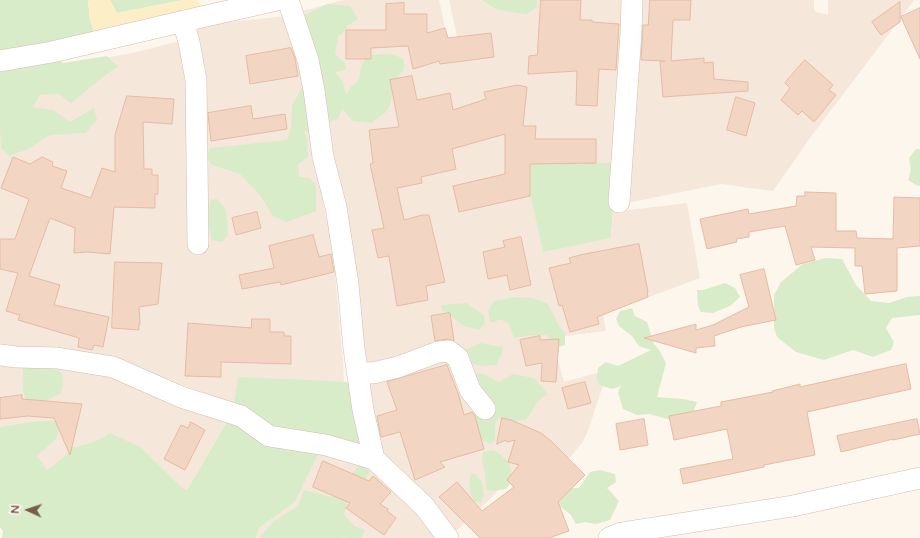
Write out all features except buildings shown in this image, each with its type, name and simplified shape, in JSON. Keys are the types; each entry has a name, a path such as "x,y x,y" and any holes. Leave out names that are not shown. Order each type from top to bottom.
{"street":[{"path":"0,61 52,52 277,0"},
{"path":"288,0 308,60 324,157 336,207 348,284 357,372 363,410 374,459"},
{"path":"619,202 632,0"},
{"path":"183,21 189,42 196,80 198,244"},
{"path":"357,372 373,373 398,367 438,352 449,352 458,358 470,390 484,409"},
{"path":"0,355 57,358 113,367 182,397 241,416 269,436 326,445 374,459 424,506 448,538"},
{"path":"609,538 621,533 793,506 920,478"}],"shaded area":[{"path":"343,0 439,0 453,63 461,61 449,0 629,0 616,163 530,163 530,194 543,251 611,238 613,212 687,203 700,278 609,312 603,316 606,331 564,336 550,332 564,382 608,370 583,442 532,508 507,481 454,533 375,450 362,384 459,346 360,367 299,12"},
{"path":"639,0 814,0 814,11 828,15 828,0 914,0 810,138 773,191 721,184 627,203"},
{"path":"288,16 300,49 326,218 335,247 335,272 344,382 332,381 234,406 229,402 172,380 107,361 0,350 0,143 4,74 133,53 184,40 191,29 198,25"},
{"path":"0,359 104,371 228,420 180,502 37,482 0,450"},
{"path":"321,449 367,462 442,538 256,538 259,528 295,502"}],"green space":[{"path":"0,0 90,0 88,1 90,20 94,32 36,46 63,63 107,56 118,67 108,73 71,103 59,94 40,95 32,107 53,110 70,122 94,108 97,120 86,133 50,135 30,148 9,156 1,148"},
{"path":"110,0 183,0 117,13"},
{"path":"483,0 537,0 537,7 527,14 515,13 493,7"},
{"path":"327,4 350,6 358,19 347,26 346,30 338,36 335,54 345,63 346,70 335,72 343,82 346,95 349,89 359,80 361,68 367,55 392,54 404,59 404,70 395,79 390,105 386,112 371,123 353,121 342,109 338,119 331,121 328,128 316,135 303,130 307,138 308,157 298,164 299,177 310,178 316,186 316,211 286,222 273,216 260,195 240,174 212,165 208,160 207,154 210,148 287,140 291,127 292,105 304,84 307,37 305,15"},
{"path":"916,149 920,149 920,186 908,180 911,170 909,158"},
{"path":"530,163 616,163 611,238 543,252 530,194"},
{"path":"217,199 226,210 228,235 222,242 212,240 209,225 211,200"},
{"path":"826,258 842,259 856,285 871,301 889,303 907,297 920,296 920,315 892,318 886,328 894,342 891,350 873,357 853,350 824,360 796,352 777,337 774,328 774,295 781,282 803,264"},
{"path":"725,283 735,288 740,297 730,306 713,313 701,312 698,306 697,290 703,290"},
{"path":"515,297 532,298 547,303 557,323 565,333 565,345 559,347 546,335 532,335 514,338 509,324 501,319 490,322 488,310 495,301"},
{"path":"466,303 484,315 485,323 479,330 464,326 442,310 441,305"},
{"path":"632,308 635,316 647,322 654,344 666,363 657,397 683,399 697,402 692,416 675,421 649,414 637,415 623,409 618,392 621,386 612,389 599,385 597,379 598,368 606,362 618,366 651,350 639,346 632,336 619,326 616,319 620,311"},
{"path":"480,343 502,347 503,351 496,365 484,366 467,363 463,353"},
{"path":"34,362 56,366 64,378 61,393 42,403 33,405 25,398 23,389 23,368"},
{"path":"473,373 483,374 499,382 513,374 534,378 548,394 538,401 527,419 509,422 499,417 495,424 495,441 491,444 477,438 473,422 477,408"},
{"path":"238,377 353,382 367,451 278,431 234,406"},
{"path":"228,420 321,449 295,502 259,528 256,538 2,538 3,531 0,527 0,427 39,421 61,421 57,438 37,456 47,470 63,458 73,447 93,442 110,433 140,447 181,487 187,490"},
{"path":"493,450 509,462 513,480 506,489 491,491 486,489 485,472 482,463 483,452"},
{"path":"360,465 370,471 364,482 348,500 344,514 354,526 365,530 361,538 259,538 274,521 298,506 304,490 331,497"},
{"path":"600,470 615,474 616,482 607,488 619,501 610,520 596,524 585,522 576,524 570,514 555,503 562,488 579,488 590,472"},
{"path":"471,473 475,474 482,482 484,495 481,503 474,501 471,494 469,484"}],"sand":[{"path":"110,0 117,13 183,0 197,0 204,9 94,32 90,20 88,1"}]}
